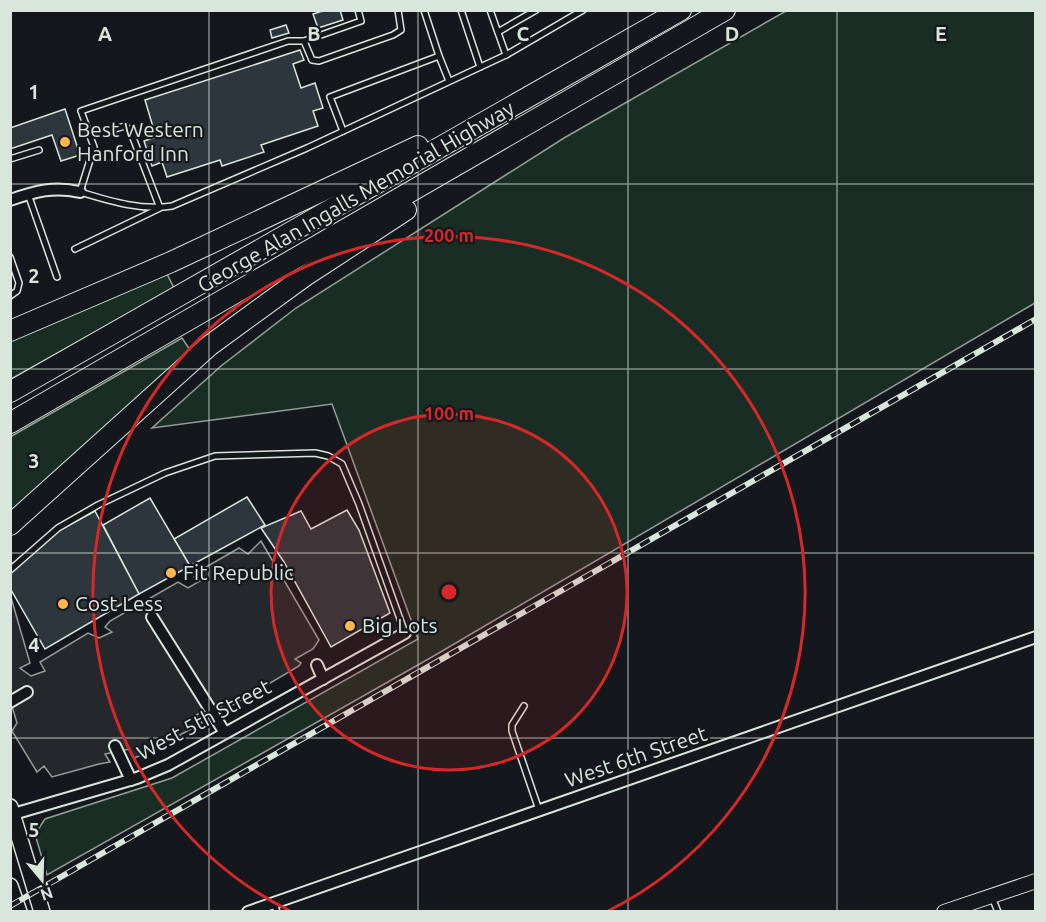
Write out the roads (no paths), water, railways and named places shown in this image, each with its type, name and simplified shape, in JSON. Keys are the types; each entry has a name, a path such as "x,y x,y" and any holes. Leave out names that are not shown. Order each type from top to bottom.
{"highway":[{"name":"George Alan Ingalls Memorial Highway","path":"10,392 681,10"},
{"name":"George Alan Ingalls Memorial Highway","path":"10,423 558,109 725,10"},
{"path":"10,331 171,262 541,91"},
{"path":"10,525 155,392 250,314 558,109"}],"main road":[{"path":"11,812 42,912"},
{"path":"10,886 17,907"}],"street":[{"path":"10,200 60,188 80,192"},
{"path":"152,617 225,732"},
{"name":"West 5th Street","path":"11,812 131,780 168,765 405,633"},
{"name":"West 6th Street","path":"248,912 276,907 539,811 1035,637"},
{"path":"317,665 323,679"},
{"path":"10,702 27,693"},
{"path":"115,747 131,780"},
{"path":"944,912 1035,880"}],"lane":[{"path":"160,208 119,204 80,192 94,147 81,111 288,40 304,41 361,21 358,10"},
{"path":"304,41 312,60 319,61 393,35 401,30 402,22 398,10"},
{"path":"424,10 449,81"},
{"path":"461,10 480,67"},
{"path":"490,10 506,55"},
{"path":"518,10 521,19"},
{"path":"498,32 536,10"},
{"path":"75,249 160,208 203,194 506,55 583,11"},
{"path":"343,131 330,97 439,56"},
{"path":"90,136 125,126 130,130 160,208"},
{"path":"10,159 39,150"},
{"path":"28,194 57,277"},
{"path":"10,257 19,283 17,291 10,296"},
{"path":"10,570 58,528 98,505 165,473 216,456 315,453 328,456 342,464 359,504 405,633"},
{"path":"524,706 512,725 512,731 539,811"},
{"path":"992,895 998,912"}],"railway":[{"path":"10,906 1036,319"}],"place":[{"name":"Best Western Hanford Inn","path":"65,142"},
{"name":"Fit Republic","path":"171,573"},
{"name":"Cost Less","path":"63,604"},
{"name":"Big Lots","path":"350,626"}]}
